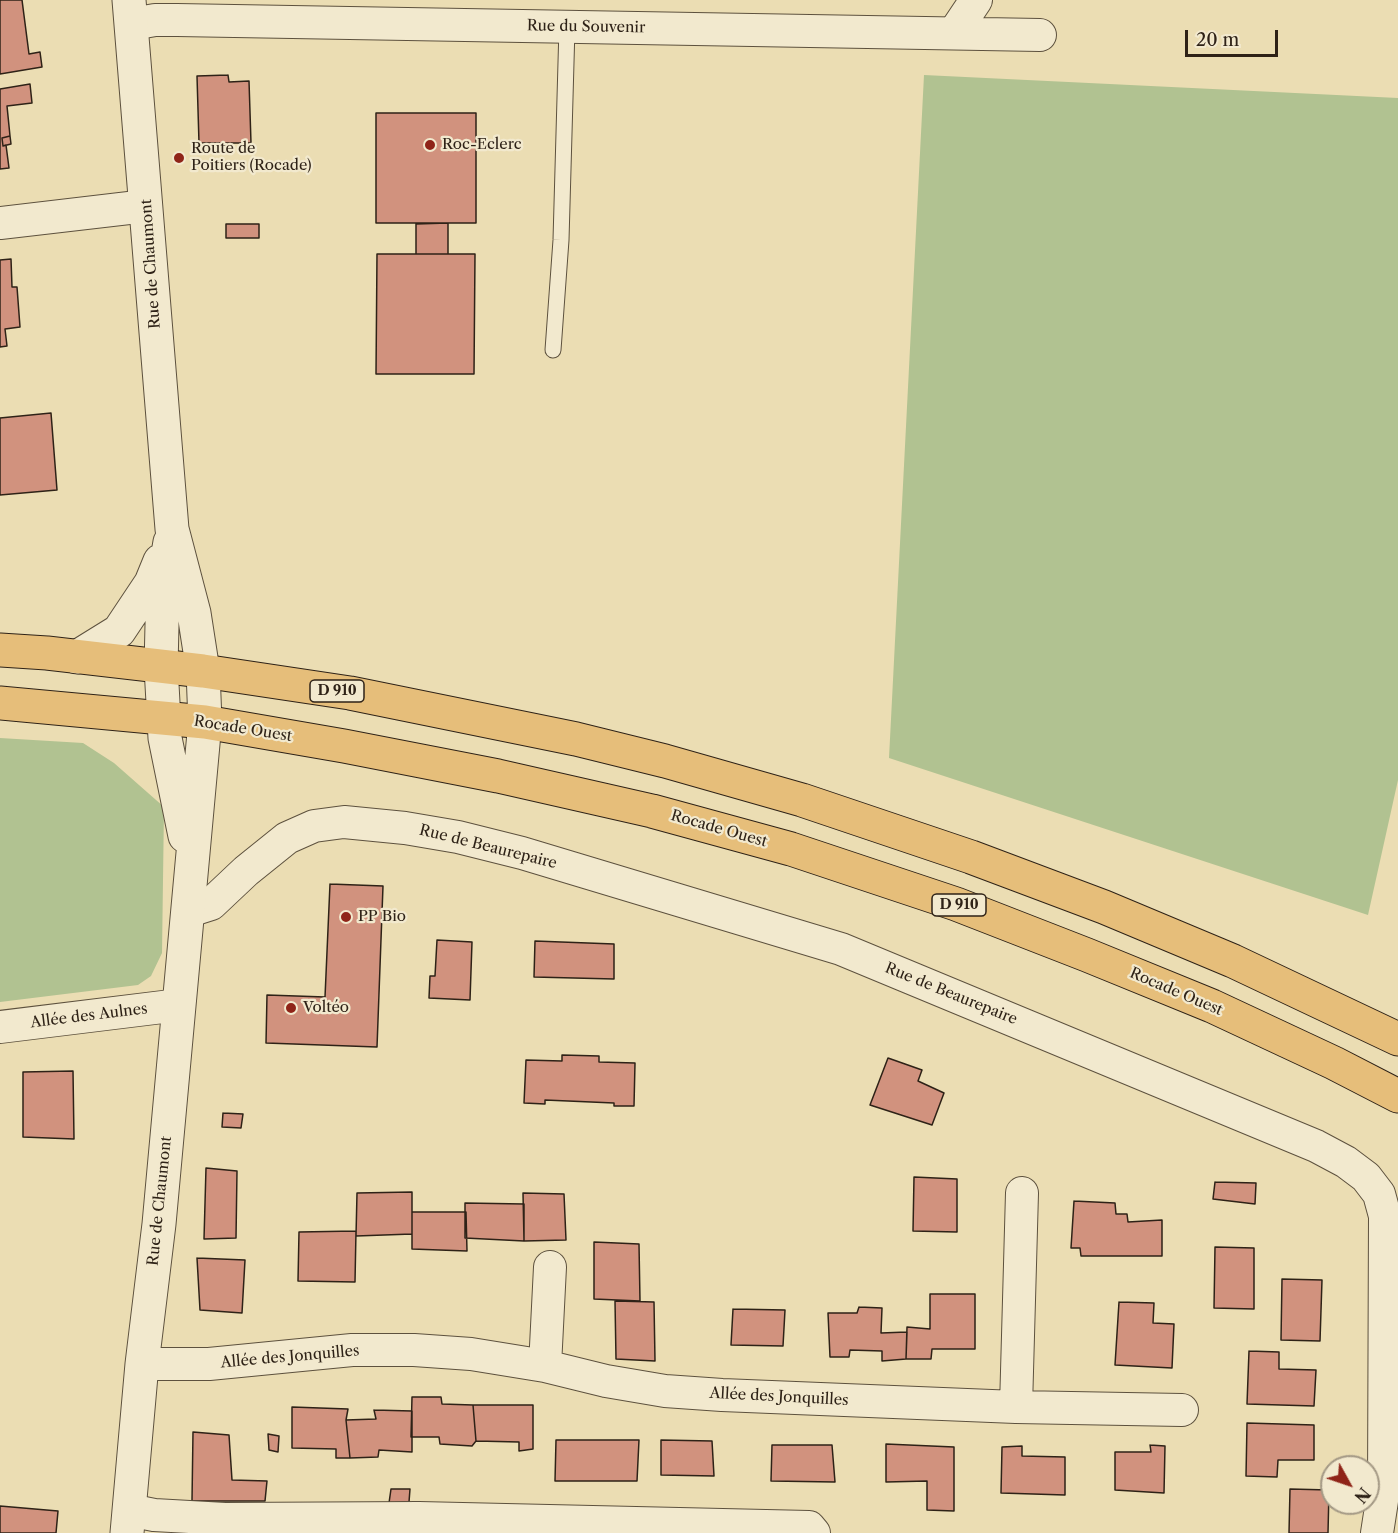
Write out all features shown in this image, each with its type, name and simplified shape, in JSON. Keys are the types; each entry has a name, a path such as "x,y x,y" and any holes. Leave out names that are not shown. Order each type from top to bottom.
{"main road":[{"name":"D 910","path":"0,650 203,671 350,693 665,760 802,800 971,857 1104,907 1233,961 1398,1039"},
{"name":"Rocade Ouest","path":"0,703 206,722 344,746 498,776 652,811 791,849 956,904 1097,959 1212,1006 1334,1063 1398,1096"}],"street":[{"path":"954,33 976,0"},
{"name":"Rue du Souvenir","path":"131,12 155,20 1040,35"},
{"name":"Rue de Chaumont","path":"128,1522 142,1364 159,1224 206,722 203,671 194,613 172,529 131,12"},
{"path":"0,223 146,206"},
{"path":"77,657 119,631 151,583 172,529"},
{"name":"Rue de Chaumont","path":"172,529 163,583 161,667 165,738 192,869"},
{"name":"Rue de Beaurepaire","path":"189,911 211,904 246,871 287,838 314,826 344,822 405,828 458,837 534,857 841,950 1316,1146 1346,1162 1366,1177 1379,1194 1385,1216 1384,1488 1377,1533"},
{"name":"Allée des Aulnes","path":"0,1027 179,1005"},
{"path":"1016,1407 1022,1193"},
{"path":"545,1366 550,1267"},
{"name":"Allée des Jonquilles","path":"142,1364 209,1364 352,1350 414,1350 471,1354 545,1366 606,1381 665,1391 1016,1407 1182,1410"},
{"path":"128,1522 154,1515 336,1526 809,1527 814,1533"}],"lane":[{"path":"553,350 561,240 567,27"}],"green space":[{"path":"924,75 1398,98 1398,780 1368,915 889,758"},
{"path":"0,738 83,743 114,763 164,807 162,953 151,976 138,985 0,1002"}],"building":[{"path":"0,0 22,0 29,54 40,52 42,67 0,74"},
{"path":"228,75 229,82 249,81 251,143 199,143 197,76"},
{"path":"30,84 32,103 7,106 10,136 2,138 3,146 6,145 9,168 0,169 0,89"},
{"path":"376,113 476,113 476,223 376,223"},
{"path":"10,136 11,144 3,146 2,138"},
{"path":"448,223 448,254 416,254 416,224"},
{"path":"226,224 259,224 259,238 226,238"},
{"path":"377,254 475,254 474,374 376,374"},
{"path":"11,259 12,287 17,287 20,327 5,329 7,346 0,347 0,260"},
{"path":"51,413 57,490 0,495 0,418"},
{"path":"330,884 383,886 377,1047 266,1043 267,995 325,997"},
{"path":"437,940 472,942 470,1000 429,998 430,976 435,976"},
{"path":"535,941 614,944 614,979 534,977"},
{"path":"562,1055 599,1056 599,1062 635,1063 634,1106 545,1100 545,1104 524,1103 526,1060 562,1061"},
{"path":"888,1058 922,1070 918,1081 944,1093 932,1125 870,1105"},
{"path":"73,1071 74,1139 23,1137 23,1072"},
{"path":"223,1113 243,1114 241,1128 222,1127"},
{"path":"206,1168 237,1171 236,1238 204,1239"},
{"path":"914,1177 957,1179 957,1232 913,1231"},
{"path":"1215,1182 1256,1183 1255,1204 1213,1199"},
{"path":"412,1192 412,1234 356,1236 357,1193"},
{"path":"523,1193 564,1194 566,1240 524,1241"},
{"path":"1074,1201 1115,1203 1116,1214 1127,1214 1128,1222 1162,1220 1162,1256 1081,1256 1080,1248 1071,1248"},
{"path":"465,1203 524,1204 524,1241 465,1238"},
{"path":"412,1212 466,1212 467,1251 412,1249"},
{"path":"356,1231 355,1282 298,1281 299,1232"},
{"path":"594,1242 639,1244 640,1301 594,1299"},
{"path":"1215,1247 1254,1248 1254,1309 1214,1308"},
{"path":"197,1258 245,1260 242,1313 200,1310"},
{"path":"1282,1279 1322,1280 1320,1341 1281,1340"},
{"path":"930,1294 975,1294 975,1349 932,1349 931,1359 906,1359 907,1327 930,1329"},
{"path":"615,1301 654,1302 655,1361 616,1359"},
{"path":"1119,1302 1154,1303 1153,1323 1174,1324 1172,1368 1115,1365"},
{"path":"859,1307 882,1308 881,1333 907,1332 906,1359 882,1361 882,1351 850,1350 849,1357 830,1357 828,1313 857,1313"},
{"path":"733,1309 785,1310 783,1346 731,1345"},
{"path":"1249,1351 1279,1352 1279,1369 1316,1370 1314,1406 1247,1404"},
{"path":"412,1397 441,1397 442,1404 473,1405 476,1441 472,1446 440,1444 439,1437 411,1437"},
{"path":"473,1405 533,1405 533,1449 519,1451 519,1442 476,1441"},
{"path":"292,1407 348,1409 346,1420 350,1458 336,1458 336,1449 292,1448"},
{"path":"374,1410 412,1411 412,1452 379,1450 378,1457 350,1458 346,1420 376,1419"},
{"path":"1247,1423 1314,1425 1314,1460 1278,1460 1277,1477 1246,1476"},
{"path":"193,1432 229,1435 232,1480 267,1481 265,1501 192,1501"},
{"path":"268,1434 279,1436 278,1452 269,1450"},
{"path":"556,1440 639,1440 637,1481 555,1481"},
{"path":"661,1440 712,1441 714,1476 661,1475"},
{"path":"886,1444 954,1447 954,1511 927,1510 927,1481 886,1482"},
{"path":"772,1445 832,1445 835,1482 771,1481"},
{"path":"1150,1445 1165,1446 1164,1493 1115,1490 1115,1452 1151,1452"},
{"path":"1022,1446 1022,1456 1065,1457 1065,1495 1001,1493 1002,1447"},
{"path":"391,1489 410,1489 409,1502 389,1503"},
{"path":"1290,1489 1320,1490 1320,1515 1328,1515 1328,1533 1289,1533"},
{"path":"0,1506 58,1511 56,1533 0,1533"}],"place":[{"name":"Roc-Eclerc","path":"430,145"},
{"name":"Route de Poitiers (Rocade)","path":"179,158"},
{"name":"PP Bio","path":"346,917"},
{"name":"Voltéo","path":"291,1008"}]}
